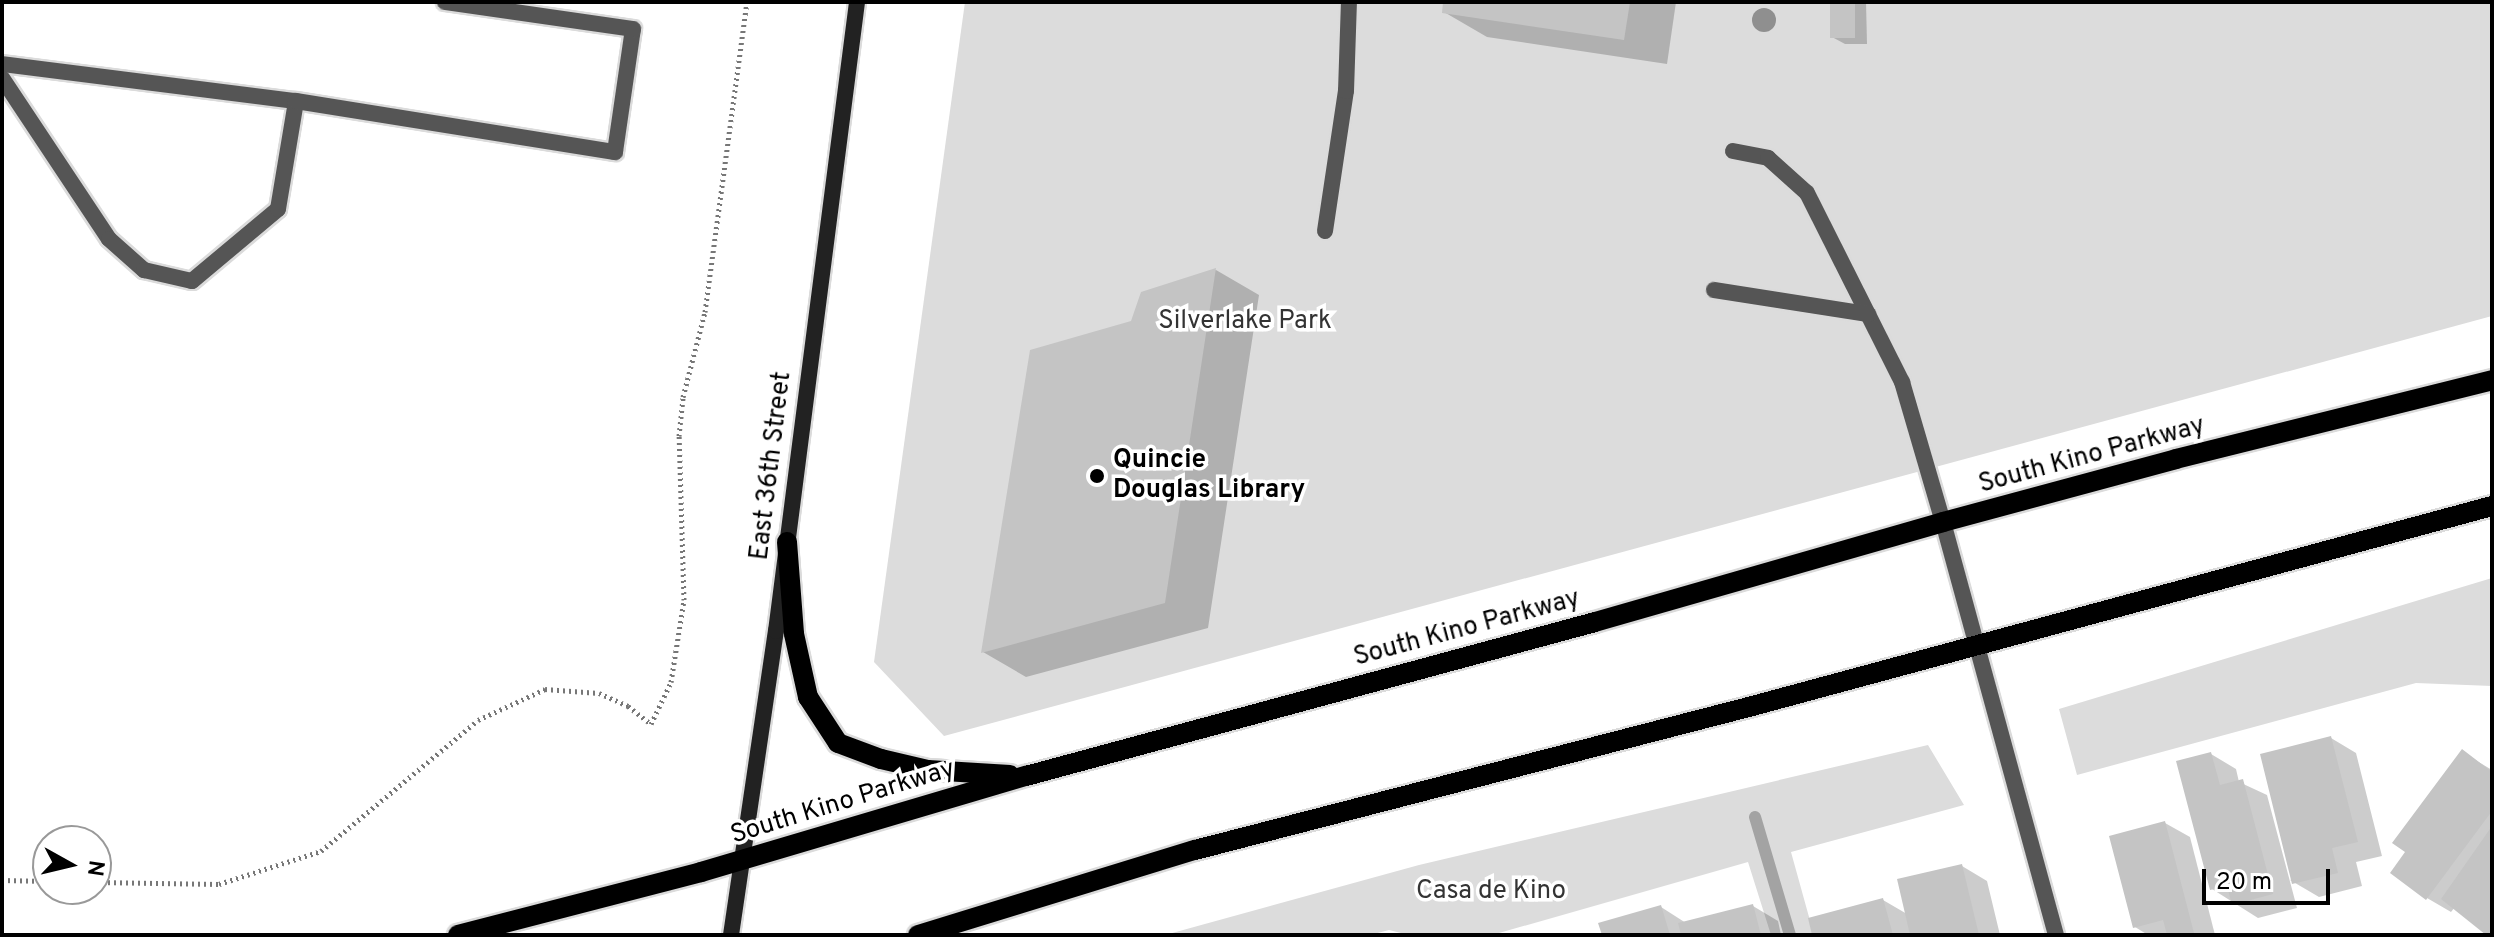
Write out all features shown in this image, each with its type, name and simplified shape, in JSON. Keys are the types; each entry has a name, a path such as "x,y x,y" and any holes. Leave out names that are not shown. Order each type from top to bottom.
{"main road":[{"name":"East 36th Street","path":"731,935 787,542 857,2"},
{"name":"South Kino Parkway","path":"458,935 742,861 1026,776 1595,622 1943,522 2176,459 2492,380"},
{"path":"918,935 1195,850 1730,712 1976,643 2492,506"},
{"path":"787,542 794,634 808,697 838,743 881,759 928,770 1026,776"}],"street":[{"path":"2,64 296,101 615,152 633,29 445,2"},
{"path":"1325,231 1346,91 1349,2"},
{"path":"2,78 109,239 144,270 192,281 278,209 296,101"},
{"path":"1733,151 1768,158 1807,193 1902,382 2056,935"},
{"path":"1714,290 1868,314"}],"path":[{"path":"112,882 219,884 321,851 478,720 545,689 599,693 628,706 651,724 671,682 684,600 679,436 681,410 705,312 747,2"},
{"path":"2,880 32,881"}],"green space":[{"name":"Silverlake Park","path":"965,2 2492,2 2492,316 944,736 874,662"},
{"path":"2492,578 2492,686 2416,683 2077,775 2059,709"},
{"name":"Casa de Kino","path":"1928,745 1964,805 1791,852 1814,935 1771,935 1748,862 1492,935 1409,935 1389,930 1370,935 1165,935 1419,865"}],"building":[{"path":"1443,2 1630,2 1624,40 1442,13"},
{"path":"1830,2 1855,2 1855,38 1830,38"},
{"name":"Quincie Douglas Library","path":"1216,268 1165,603 981,653 1030,350 1131,321 1141,292"},
{"path":"2331,736 2358,842 2332,848 2338,873 2292,884 2260,754"},
{"path":"2462,749 2492,772 2492,811 2426,900 2390,873 2405,852 2392,843"},
{"path":"2211,752 2220,785 2243,779 2273,894 2232,905 2227,886 2210,890 2176,761"},
{"path":"2165,821 2194,933 2188,935 2167,935 2163,920 2133,928 2109,836"},
{"path":"2492,826 2492,935 2486,935 2441,899"},
{"path":"1962,864 1979,935 1910,935 1897,879"},
{"path":"1883,898 1893,935 1812,935 1808,918"},
{"path":"1753,904 1761,935 1681,935 1678,923"},
{"path":"1661,905 1670,935 1602,935 1598,923"}],"waterway":[{"path":"1755,817 1790,935"}],"place":[{"name":"Quincie Douglas Library","path":"1097,476"}]}
